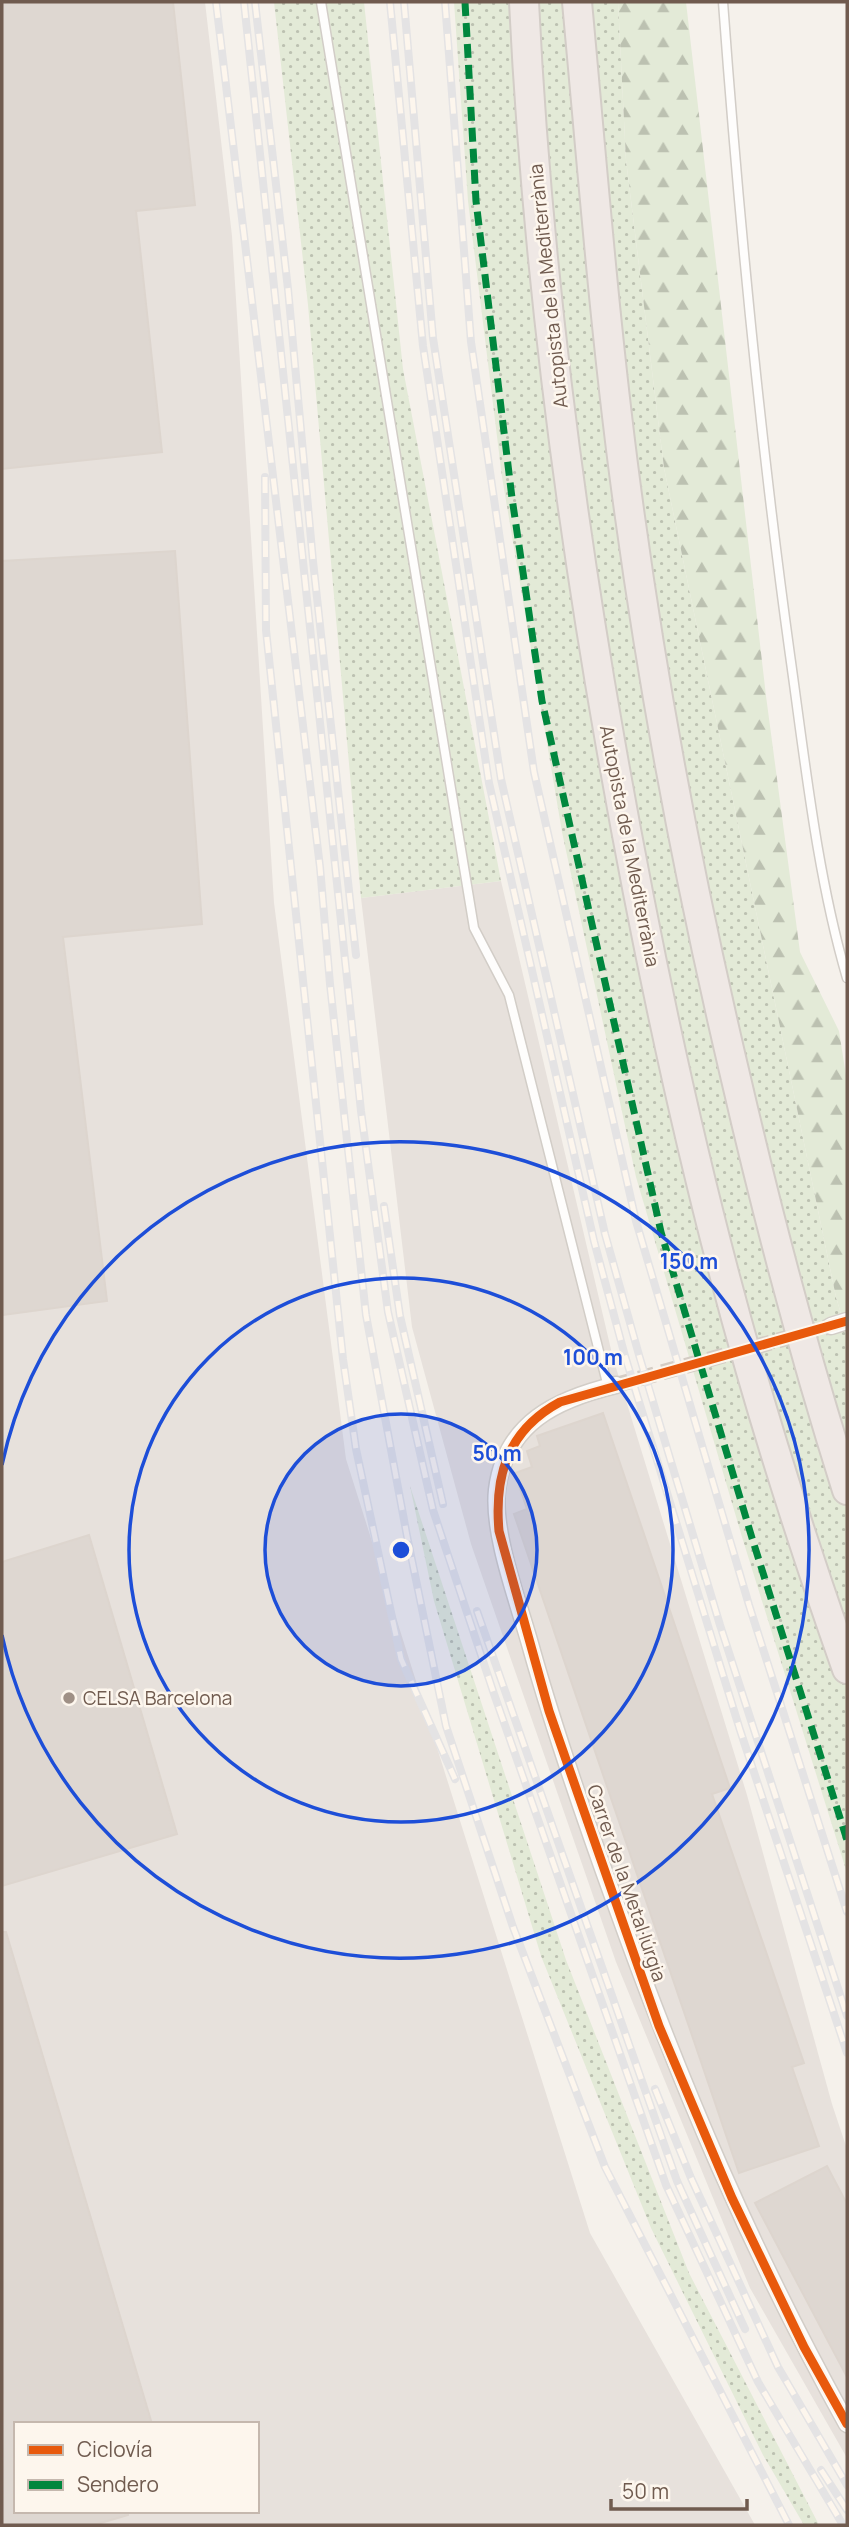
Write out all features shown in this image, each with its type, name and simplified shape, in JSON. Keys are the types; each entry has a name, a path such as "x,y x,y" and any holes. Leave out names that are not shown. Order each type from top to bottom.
{"highway":[{"name":"Autopista de la Mediterrània","path":"524,2 538,197 564,444 590,627 632,869 667,1036 716,1244 788,1494 847,1669"},
{"path":"577,2 598,245 629,516 673,788 705,948 777,1250 821,1409 847,1490"}],"street":[{"name":"Carrer de la Metal·lúrgia","path":"612,1386 560,1402 541,1413 525,1429 502,1468 497,1489 499,1531 549,1711 659,2026 732,2198 804,2347 847,2424"}],"lane":[{"path":"321,2 474,928 509,995 612,1386"},
{"path":"723,2 739,216 780,581 808,789 847,978"}],"shaded area":[{"name":"CELSA Barcelona","path":"2,2 205,2 232,236 274,903 346,1459 590,2233 755,2525 2,2525"},
{"path":"501,881 613,1358 747,1795 832,2104 847,2149 847,2458 750,2288 616,1962 471,1544 412,1327 361,898"}],"green space":[{"path":"274,2 364,2 403,369 501,881 361,898 308,305"},
{"path":"454,2 618,2 626,160 664,468 836,1297 847,1334 847,1873 742,1537 636,1177 562,832 502,477 468,201"},
{"path":"618,2 686,2 766,696 800,952 839,1031 847,1082 847,1334 836,1297 664,468 626,160"},
{"path":"410,1486 566,1960 689,2273 819,2525 804,2525 763,2455 651,2228 541,1956 434,1601"}],"building":[{"path":"2,2 173,2 195,205 136,211 162,452 2,469"},
{"path":"175,551 202,924 63,937 107,1301 2,1315 2,561"},
{"path":"603,1413 730,1788 712,1794 804,2063 792,2067 819,2146 739,2173 514,1514 527,1509 515,1473 532,1467 527,1451 540,1446 537,1436"},
{"name":"CELSA Barcelona","path":"89,1535 177,1834 2,1886 2,1562"},
{"path":"2,1932 6,1932 151,2422 14,2422 14,2513 128,2515 94,2525 2,2525"},
{"path":"827,2166 847,2204 847,2377 755,2203"}],"tunnel":[{"path":"616,1385 831,1326"}],"railway":[{"path":"216,2 320,867 366,1315 446,1726 513,1927 605,2167 789,2525"},
{"path":"244,2 361,1111 388,1312 433,1510 493,1691 666,2185 758,2382 843,2525"},
{"path":"255,2 288,289 313,561 356,955"},
{"path":"390,2 423,346 489,783 594,1241 625,1356 740,1730 847,2053"},
{"path":"404,2 433,338 501,779 605,1234 720,1625 847,2016"},
{"path":"445,2 471,342 534,772 636,1221 749,1605 847,1912"},
{"path":"265,477 266,630 343,1359 356,1449 401,1659 455,1779"},
{"path":"384,1206 400,1316 443,1504"},
{"path":"477,1611 677,2181 745,2329"},
{"path":"655,2089 691,2178 778,2367 847,2485"},
{"path":"821,2470 847,2510"}],"marked path":[{"path":"465,2 476,201 512,498 542,701 661,1232 752,1538 847,1840"}],"cycle path":[{"path":"847,1321 560,1402 542,1413 517,1440 502,1473 498,1511 499,1531 549,1711 659,2026 732,2198 804,2347 847,2424"}],"place":[{"name":"CELSA Barcelona","path":"69,1698"}]}
